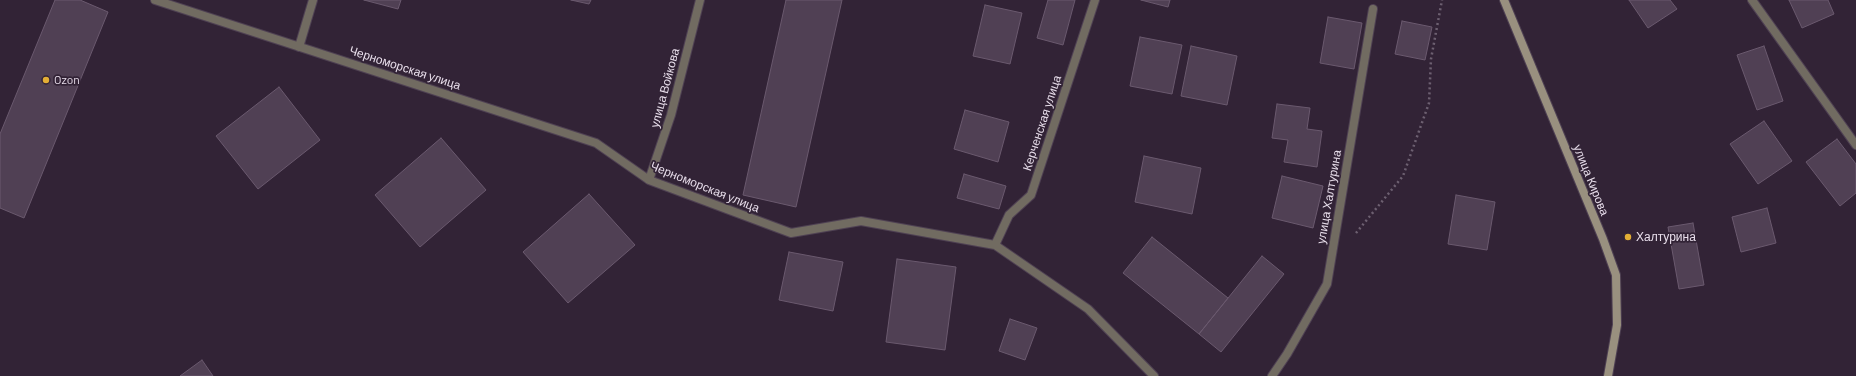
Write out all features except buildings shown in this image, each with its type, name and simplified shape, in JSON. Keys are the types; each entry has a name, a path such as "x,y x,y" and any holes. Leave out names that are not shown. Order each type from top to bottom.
{"main road":[{"name":"улица Кирова","path":"1504,0 1603,239 1616,275 1617,325 1608,376"}],"street":[{"name":"Черноморская улица","path":"155,0 596,143 650,180 791,233 861,221 995,245 1088,309 1154,376"},
{"path":"299,47 312,0"},
{"name":"улица Войкова","path":"650,180 672,115 700,0"},
{"name":"Керченская улица","path":"995,245 1009,215 1031,195 1095,0"},
{"path":"1752,0 1856,145"},
{"name":"улица Халтурина","path":"1272,376 1287,354 1327,284 1373,9"}],"path":[{"path":"1355,234 1403,176 1429,103 1431,59 1442,0"}],"place":[{"name":"Ozon","path":"46,80"},
{"name":"Халтурина","path":"1628,237"}]}
